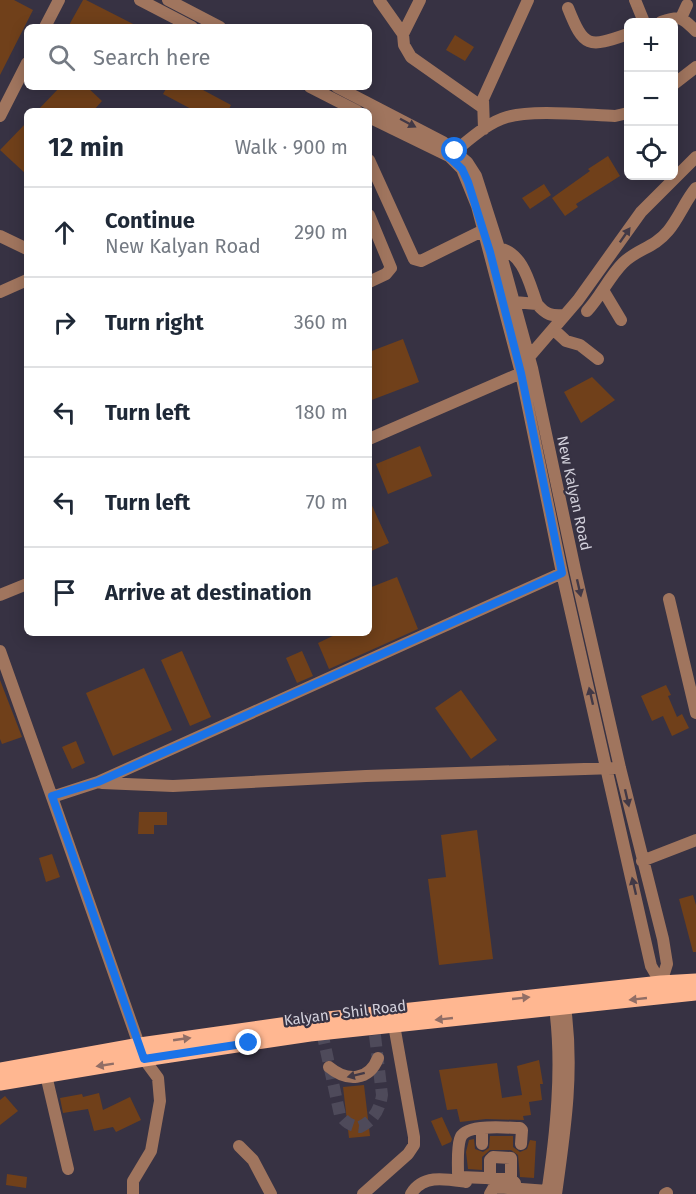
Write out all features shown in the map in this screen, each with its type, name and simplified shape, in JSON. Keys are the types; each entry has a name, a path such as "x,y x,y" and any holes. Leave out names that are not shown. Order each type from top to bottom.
{"main road":[{"name":"Kalyan - Shil Road","path":"0,1070 142,1052 560,1007 696,981"},
{"name":"Kalyan - Shil Road","path":"0,1083 46,1075 142,1052 309,1021 662,989 696,993"}],"street":[{"path":"47,24 59,0"},
{"path":"140,0 186,24"},
{"path":"168,0 214,24"},
{"path":"378,0 403,34 404,45 411,57 482,108"},
{"path":"403,34 420,0"},
{"path":"484,129 483,99 528,0"},
{"path":"636,0 643,18"},
{"path":"681,18 687,5"},
{"path":"568,8 578,33 592,42 608,41 624,35"},
{"path":"672,18 681,18 696,31"},
{"path":"678,81 696,68"},
{"path":"0,116 24,69"},
{"path":"316,90 351,108"},
{"name":"New Kalyan Road","path":"341,90 365,108"},
{"path":"452,154 484,129 508,116 528,113 615,116 624,114"},
{"name":"New Kalyan Road","path":"378,118 443,142 462,169 484,230 527,366 575,570 651,966 662,989"},
{"name":"New Kalyan Road","path":"452,154 468,162 476,176 514,302 515,329"},
{"path":"678,174 696,157"},
{"path":"372,167 414,260 422,261 484,230"},
{"path":"587,311 623,262 639,251 654,245 680,215 694,190 678,178"},
{"path":"372,438 527,366 602,268 641,212 672,180"},
{"path":"372,221 391,268 386,274 372,281"},
{"path":"0,236 24,248"},
{"path":"499,248 508,250 521,264 537,304 544,312 552,316 565,315"},
{"path":"602,268 612,276"},
{"path":"0,292 24,281"},
{"path":"603,290 621,320"},
{"path":"514,302 537,304"},
{"path":"550,333 580,345 598,359"},
{"name":"New Kalyan Road","path":"527,366 562,573 614,768 642,861 667,964 662,989"},
{"path":"52,796 98,782 562,573"},
{"path":"0,595 24,585"},
{"path":"669,599 696,713"},
{"path":"0,651 142,1052 158,1077 160,1101 151,1151 133,1181 133,1194"},
{"path":"98,782 173,786 377,775 614,768"},
{"path":"642,861 696,840"},
{"path":"411,1194 418,1184 435,1179 491,1186 513,1184 550,1193 567,1102 570,1061 560,1007"},
{"path":"363,1194 408,1154 414,1145 394,1025"},
{"path":"329,1067 345,1077 352,1078 369,1070 378,1058"},
{"path":"46,1075 68,1169"},
{"path":"491,1186 462,1178 458,1173 460,1138 466,1131 482,1128 521,1129 521,1144"},
{"path":"482,1128 482,1144"},
{"path":"239,1146 253,1160 271,1194"},
{"path":"491,1186 490,1160 493,1156 511,1158 513,1184"}],"building":[{"path":"0,0 14,0 33,10 0,75"},
{"path":"83,0 86,0 133,24 70,24"},
{"path":"455,35 474,47 465,61 446,50"},
{"path":"57,90 90,90 102,101 96,108 40,108"},
{"path":"165,90 203,90 231,105 230,108 189,108 163,94"},
{"path":"24,125 24,172 0,150"},
{"path":"608,156 620,176 576,204 578,207 565,216 552,198"},
{"path":"544,184 551,195 530,209 522,198"},
{"path":"403,339 419,382 372,400 372,351"},
{"path":"592,377 615,400 581,423 564,392"},
{"path":"420,446 432,476 388,494 376,464"},
{"path":"372,506 389,543 372,551"},
{"path":"397,577 418,629 329,669 318,643 333,636 372,636 372,587"},
{"path":"182,651 211,717 190,726 161,660"},
{"path":"302,651 313,676 297,683 286,658"},
{"path":"144,668 172,730 113,756 86,693"},
{"path":"0,680 22,737 2,744 0,739"},
{"path":"666,685 677,717 682,714 689,728 672,736 663,716 652,721 641,696"},
{"path":"461,690 497,740 471,759 435,708"},
{"path":"76,741 85,763 72,769 62,747"},
{"path":"139,812 167,812 167,825 154,825 154,834 138,834"},
{"path":"477,830 493,959 439,965 428,879 446,877 441,835"},
{"path":"52,854 60,877 46,882 39,858"},
{"path":"693,895 696,905 696,952 693,952 679,899"},
{"path":"539,1060 543,1084 540,1084 542,1100 529,1102 531,1115 523,1116 524,1120 486,1119 460,1122 457,1109 447,1110 439,1070 497,1063 502,1098 522,1095 517,1066"},
{"path":"364,1085 370,1136 349,1138 343,1087"},
{"path":"99,1093 103,1110 130,1097 141,1120 116,1132 113,1127 94,1131 88,1109 63,1113 60,1098 82,1094 83,1097"},
{"path":"5,1096 18,1111 0,1125 0,1100"},
{"path":"442,1117 452,1139 451,1142 442,1146 431,1121"},
{"path":"490,1136 513,1136 513,1147 520,1152 527,1149 530,1140 536,1141 534,1178 520,1177 518,1155 511,1150 490,1150 482,1157 482,1170 468,1169 466,1152 469,1140 474,1139 475,1149 483,1152 489,1148"},
{"path":"7,1174 27,1177 26,1188 6,1185"}],"tunnel":[{"path":"322,1032 340,1115 349,1124 360,1127 375,1114 382,1095 374,1027"}],"route":[{"path":"249,1043 144,1059 52,796 98,782 562,573 521,373 477,206 462,169 448,156 455,151"}]}
